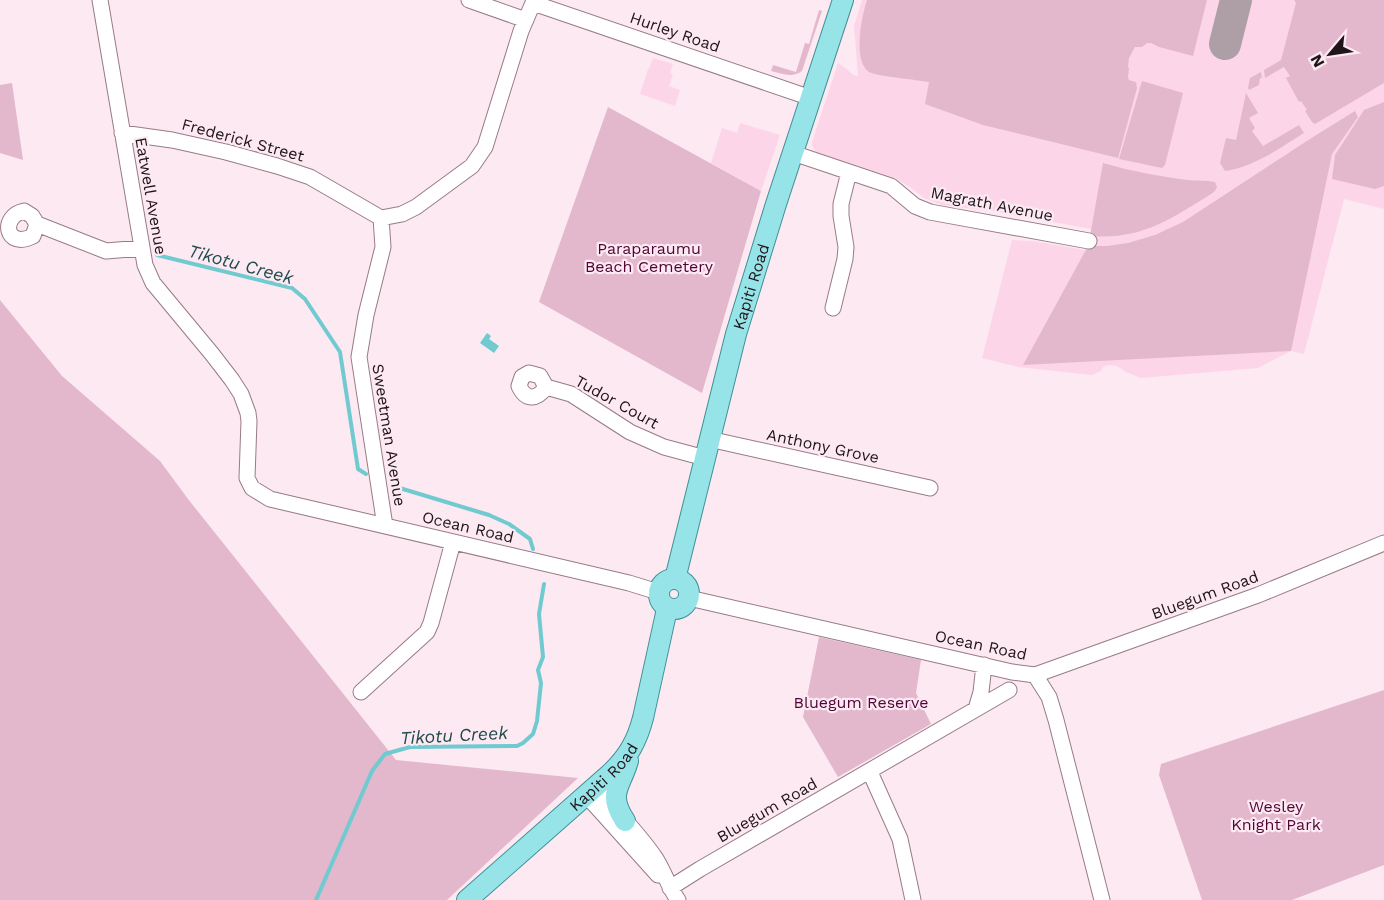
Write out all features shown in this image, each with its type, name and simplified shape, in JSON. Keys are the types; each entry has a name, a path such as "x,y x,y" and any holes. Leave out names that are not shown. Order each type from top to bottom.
{"main road":[{"name":"Kapiti Road","path":"675,579 736,334 843,0"},
{"path":"675,579 686,585 689,591 689,598 683,607 678,609 663,600 663,584 675,579"},
{"name":"Kapiti Road","path":"467,900 621,764 631,750 644,718 663,600"},
{"path":"625,821 617,807 615,795 627,767 631,750"}],"street":[{"name":"Eatwell Avenue","path":"100,0 145,265 153,283 212,354 241,394 249,421 246,474"},
{"path":"381,218 402,214 416,207 472,166 485,147 526,20 470,0"},
{"name":"Hurley Road","path":"526,20 533,2 811,98"},
{"name":"Frederick Street","path":"122,133 172,140 278,166 310,177 381,218"},
{"name":"Magrath Avenue","path":"793,153 891,186 915,206 930,212 1089,241"},
{"path":"833,308 845,259 846,247 841,204 849,172"},
{"name":"Sweetman Avenue","path":"381,218 383,247 366,315 359,357 385,526"},
{"path":"37,224 106,251 142,248"},
{"name":"Tudor Court","path":"546,387 571,394 630,432 664,447 707,448"},
{"name":"Anthony Grove","path":"707,448 930,488"},
{"name":"Ocean Road","path":"246,474 252,488 270,499 629,583 663,600"},
{"path":"361,692 427,632 453,542"},
{"name":"Bluegum Road","path":"1035,675 1258,595 1384,543"},
{"name":"Ocean Road","path":"689,598 1012,672 1035,675 1049,697 1056,720 1102,900"},
{"path":"976,709 981,692 984,665"},
{"name":"Bluegum Road","path":"674,894 700,869 1009,690"},
{"path":"870,772 900,839 913,900"},
{"path":"591,791 625,821 656,859 674,894"},
{"path":"591,791 648,865 674,894"}],"shaded area":[{"path":"862,0 1384,0 1384,209 1344,199 1304,354 1291,351 1258,368 1141,378 1117,366 1108,365 1092,375 1018,367 982,358 1012,240 1086,250 1091,229 998,212 942,205 924,198 895,178 816,152 812,142 838,63 853,75 858,76 854,26"},
{"path":"653,58 673,64 669,86 680,90 675,106 640,94"},
{"path":"740,123 780,135 761,191 711,163 722,128 737,133"}],"green space":[{"path":"867,0 1207,0 1193,56 1151,43 1135,47 1129,58 1128,77 1129,80 1136,82 1137,88 1118,158 983,125 925,104 929,82 869,72 861,58 860,48 861,26"},
{"path":"1294,0 1384,0 1384,83 1315,124 1301,101 1299,102 1286,78 1290,76 1284,67 1265,78 1264,70 1281,60 1296,3"},
{"path":"819,10 822,11 802,71 791,75 771,71 773,65 796,72 805,43 809,44"},
{"path":"1261,72 1262,78 1260,78 1259,85 1249,90 1250,78"},
{"path":"1142,81 1183,93 1165,165 1162,168 1119,159"},
{"path":"12,83 23,160 0,153 0,85"},
{"path":"1246,93 1258,113 1249,118 1255,128 1252,131 1263,146 1299,125 1304,133 1256,161 1225,171 1220,163 1226,138 1236,140"},
{"path":"1384,102 1384,186 1375,189 1332,179 1335,155 1364,110"},
{"name":"Paraparaumu Beach Cemetery","path":"608,107 761,191 702,393 539,302"},
{"path":"1355,111 1358,117 1332,154 1291,351 1023,365 1088,246 1128,243 1155,235 1183,222"},
{"path":"1103,163 1165,177 1215,182 1217,187 1215,191 1196,203 1154,226 1125,235 1090,236"},
{"path":"0,300 62,376 160,461 396,760 578,778 447,900 0,900"},
{"name":"Bluegum Reserve","path":"819,637 921,660 916,693 931,724 838,777 803,717"},
{"name":"Wesley Knight Park","path":"1384,690 1384,865 1292,900 1202,900 1159,775 1161,764"}],"water":[{"path":"487,333 491,336 489,339 499,346 494,353 480,343"}],"waterway":[{"name":"Tikotu Creek","path":"157,255 292,288 305,299 340,352 358,469 366,474"},
{"name":"Tikotu Creek","path":"393,486 489,515 509,524 530,539 533,549"},
{"name":"Tikotu Creek","path":"316,900 372,771 385,754 410,747 517,746 533,734 537,721 541,683 538,670 543,657 539,614 544,584"}],"taxiway":[{"path":"1225,44 1236,0"}]}
